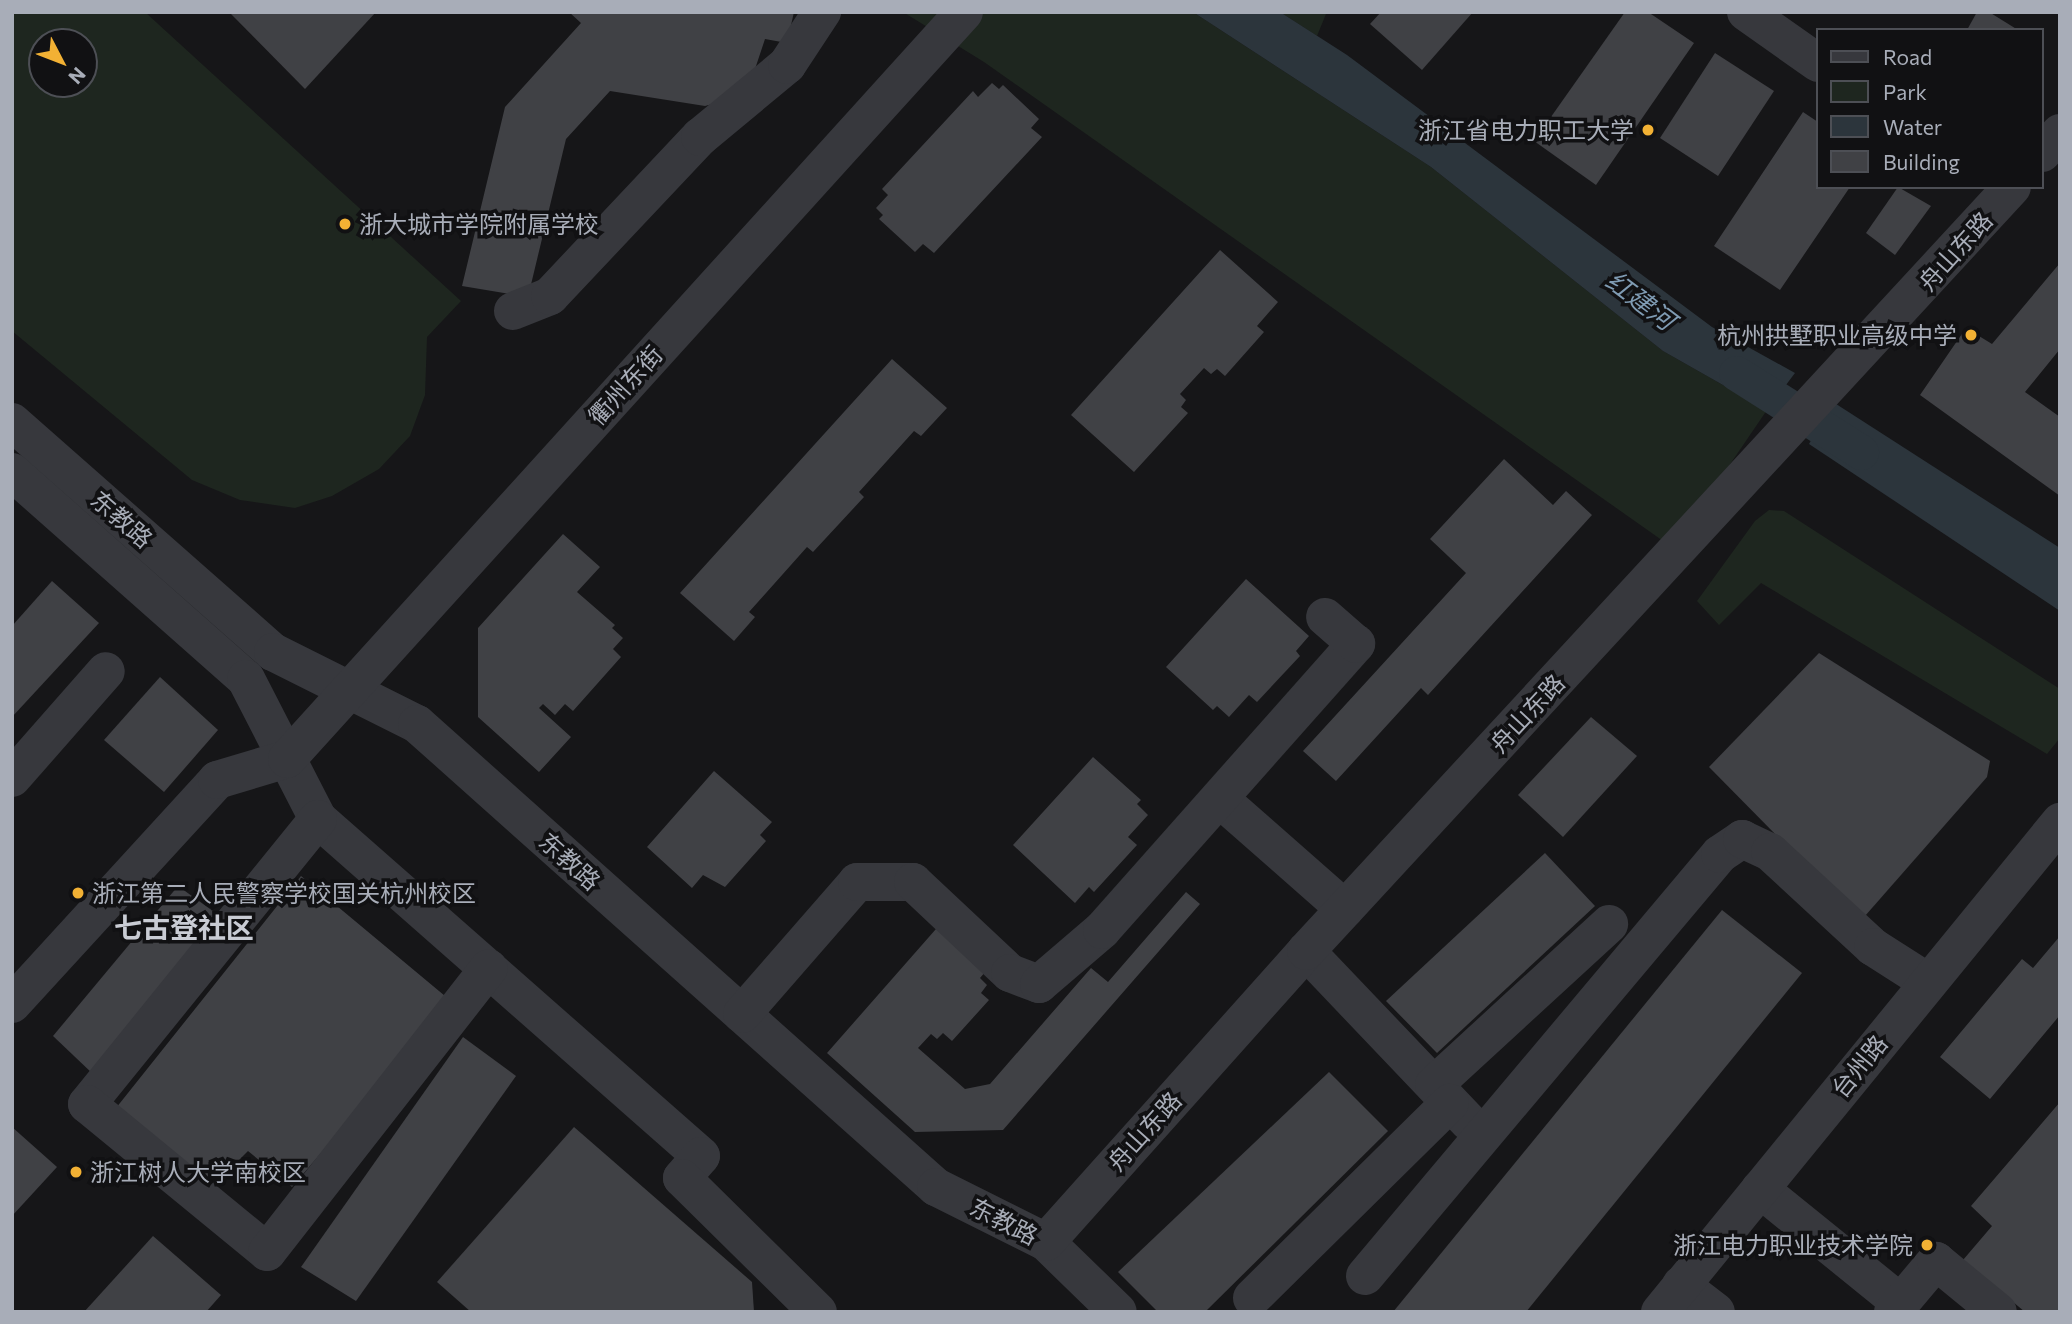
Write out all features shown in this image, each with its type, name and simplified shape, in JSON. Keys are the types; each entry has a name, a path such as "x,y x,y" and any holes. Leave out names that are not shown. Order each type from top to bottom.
{"street":[{"path":"513,311 550,296 700,137 787,65 822,12"},
{"name":"衢州东街","path":"287,759 964,12"},
{"path":"1746,12 1816,61"},
{"path":"2044,151 2060,133"},
{"name":"舟山东路","path":"1046,1241 1306,951 1881,334 2005,189"},
{"name":"东教路","path":"12,422 273,652 417,723 936,1187 1046,1241 1118,1312"},
{"name":"东教路","path":"12,472 246,679 318,819 701,1156 682,1178 818,1312"},
{"path":"742,1014 857,882 913,881 1010,973 1039,984 1102,930 1221,800 1356,644 1325,617"},
{"path":"12,778 106,671"},
{"path":"18,985 217,780 287,759"},
{"path":"1221,800 1345,909"},
{"path":"318,819 88,1104 267,1252 489,968"},
{"name":"台州路","path":"1671,1298 2060,822"},
{"path":"1365,1276 1720,854 1742,839 1770,852 1873,947 1928,982"},
{"path":"1252,1298 1442,1094 1609,924"},
{"path":"1306,951 1482,1136"},
{"path":"1760,1189 1897,1307 1936,1261 1997,1312"},
{"path":"1671,1298 1716,1312"}],"green space":[{"path":"12,12 145,12 461,301 427,337 425,395 410,436 379,469 332,496 295,508 240,500 192,480 12,331"},
{"path":"903,12 1193,12 1431,167 1663,351 1767,410 1673,548 984,62"},
{"path":"1280,12 1325,12 1326,14 1317,36"},
{"path":"1769,510 1784,511 2060,689 2060,738 2047,754 1761,583 1719,625 1697,601 1755,521"}],"water":[{"path":"1193,12 1280,12 1347,55 1712,327 1795,373 1767,410 1663,351 1431,167"},
{"path":"1833,402 2060,548 2060,611 1809,444"}],"building":[{"path":"229,12 376,12 305,89"},
{"path":"569,12 794,12 787,43 765,39 749,87 730,99 705,106 610,91 566,139 528,297 462,286 505,107 581,23"},
{"path":"1381,12 1473,12 1422,70 1370,24"},
{"path":"1625,12 1648,12 1694,43 1596,185 1534,141"},
{"path":"1977,12 1989,12 2015,28 1968,28"},
{"path":"1715,53 1774,91 1718,176 1660,138"},
{"path":"992,83 999,89 1003,85 1039,119 1031,128 1042,137 934,253 923,244 915,252 879,219 883,215 876,208 888,195 882,189 973,91 978,97"},
{"path":"1803,112 1816,121 1816,189 1849,189 1780,290 1714,246"},
{"path":"1897,189 1901,189 1931,206 1895,255 1866,233"},
{"path":"1220,250 1278,302 1257,326 1264,332 1225,376 1217,369 1211,374 1204,368 1180,394 1186,400 1181,407 1188,413 1134,472 1071,415"},
{"path":"2060,263 2060,349 2025,392 2060,417 2060,496 1920,395 1966,328 1992,344"},
{"path":"892,359 947,408 921,436 914,431 859,492 864,497 813,552 807,547 749,612 755,617 734,641 680,593"},
{"path":"1504,459 1553,505 1566,491 1592,515 1428,695 1421,688 1336,781 1303,751 1466,573 1430,539"},
{"path":"563,534 600,567 577,592 615,625 612,628 623,638 613,649 621,657 573,711 565,704 555,715 543,704 539,708 571,737 539,772 478,717 478,628"},
{"path":"1246,579 1309,636 1296,651 1300,656 1257,702 1249,695 1229,717 1217,706 1213,710 1166,667"},
{"path":"52,581 99,623 12,717 12,626"},
{"path":"1819,653 1990,761 1987,777 1865,916 1851,911 1709,767"},
{"path":"160,677 218,730 164,792 104,740"},
{"path":"1591,717 1637,756 1563,837 1518,795"},
{"path":"1093,757 1141,800 1137,804 1148,815 1128,837 1137,845 1094,892 1089,887 1075,903 1013,845"},
{"path":"714,771 772,822 760,835 766,841 725,887 703,875 692,888 647,847"},
{"path":"1545,853 1595,906 1437,1053 1386,1001"},
{"path":"301,876 451,1001 292,1187 248,1151 213,1186 116,1108"},
{"path":"178,886 224,919 94,1075 53,1036"},
{"path":"1186,892 1200,904 1003,1130 915,1132 827,1053 943,921 992,964 980,978 987,985 981,993 989,1000 952,1041 943,1033 937,1039 931,1034 918,1048 965,1089 990,1084 1091,968 1108,982"},
{"path":"1722,910 1802,973 1526,1312 1393,1312"},
{"path":"2060,936 2060,1015 1990,1099 1940,1057 2022,959 2033,968"},
{"path":"463,1037 516,1076 356,1301 301,1267"},
{"path":"1329,1072 1388,1131 1205,1312 1158,1312 1118,1272"},
{"path":"2060,1102 2060,1312 2025,1312 1963,1260 1992,1226 1971,1206"},
{"path":"12,1127 57,1167 12,1216"},
{"path":"574,1127 752,1282 754,1312 471,1312 437,1282"},
{"path":"153,1236 221,1295 206,1312 84,1312"}],"waterway":[{"name":"红建河","path":"1736,373 1861,452"}],"place":[{"name":"浙江省电力职工大学","path":"1648,130"},
{"name":"浙大城市学院附属学校","path":"345,224"},
{"name":"杭州拱墅职业高级中学","path":"1971,335"},
{"name":"浙江第二人民警察学校国关杭州校区","path":"78,893"},
{"name":"浙江树人大学南校区","path":"76,1172"},
{"name":"浙江电力职业技术学院","path":"1927,1245"}],"district":[{"name":"七古登社区","path":"184,927"}]}
